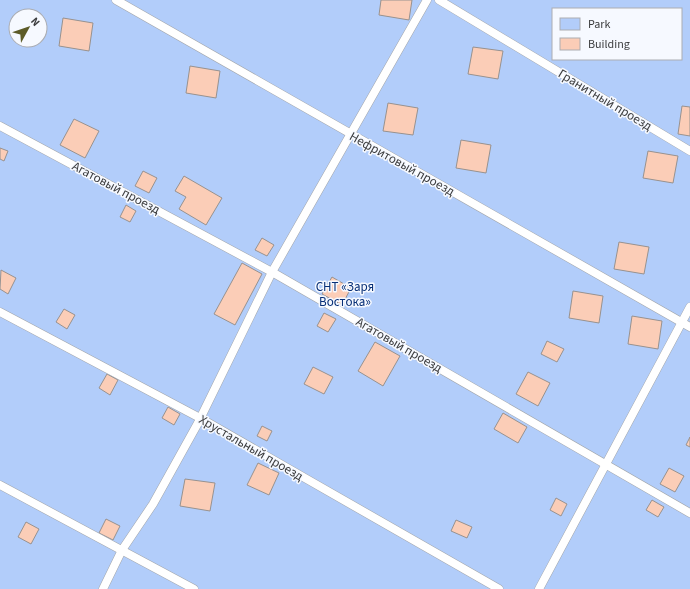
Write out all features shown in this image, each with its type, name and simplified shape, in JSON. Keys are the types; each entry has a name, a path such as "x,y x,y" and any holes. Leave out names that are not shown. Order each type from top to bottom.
{"lane":[{"name":"Нефритовый проезд","path":"116,0 690,327"},
{"path":"103,589 122,550 153,504 200,418 272,272 427,0"},
{"name":"Гранитный проезд","path":"438,0 690,151"},
{"name":"Агатовый проезд","path":"0,126 272,272 690,513"},
{"path":"539,589 690,307"},
{"name":"Хрустальный проезд","path":"0,312 200,418 499,589"},
{"path":"0,486 194,589"}],"green space":[{"name":"СНТ «Заря Востока»","path":"0,0 690,0 690,589 0,589"}],"building":[{"path":"381,0 412,0 409,20 379,15"},
{"path":"63,18 93,23 89,51 59,46"},
{"path":"473,47 503,51 498,79 468,74"},
{"path":"190,66 220,71 216,98 186,93"},
{"path":"388,103 418,108 413,135 383,131"},
{"path":"682,106 690,107 690,136 678,134"},
{"path":"74,119 99,131 85,158 60,145"},
{"path":"461,140 491,145 486,173 456,168"},
{"path":"0,148 8,151 4,161 0,159"},
{"path":"648,151 678,156 673,183 643,178"},
{"path":"143,171 157,178 149,193 135,186"},
{"path":"184,176 222,198 206,225 179,209 186,197 175,191"},
{"path":"126,205 136,211 130,222 120,217"},
{"path":"262,238 274,245 267,256 255,250"},
{"path":"619,242 649,247 644,274 614,269"},
{"path":"242,263 262,274 235,325 214,314"},
{"path":"1,270 16,278 8,294 0,289"},
{"path":"332,277 351,288 342,305 322,294"},
{"path":"573,291 603,296 599,323 569,318"},
{"path":"64,309 75,315 67,329 56,322"},
{"path":"324,313 336,319 328,332 317,326"},
{"path":"632,316 662,321 658,349 628,344"},
{"path":"547,341 564,349 557,362 541,354"},
{"path":"375,342 400,356 383,386 358,371"},
{"path":"313,367 333,377 324,394 304,384"},
{"path":"528,372 550,383 538,406 516,394"},
{"path":"107,374 118,380 110,395 99,388"},
{"path":"168,407 180,414 174,425 162,418"},
{"path":"503,413 527,427 518,443 494,429"},
{"path":"262,426 272,431 267,441 257,436"},
{"path":"690,437 690,447 686,445"},
{"path":"258,463 279,473 269,495 247,485"},
{"path":"669,468 684,476 675,492 660,484"},
{"path":"185,479 215,483 210,511 180,506"},
{"path":"556,498 567,504 561,516 550,510"},
{"path":"652,500 664,507 658,517 646,510"},
{"path":"106,519 120,526 113,540 99,533"},
{"path":"456,520 472,527 467,538 451,531"},
{"path":"26,522 39,529 31,544 18,537"}]}
